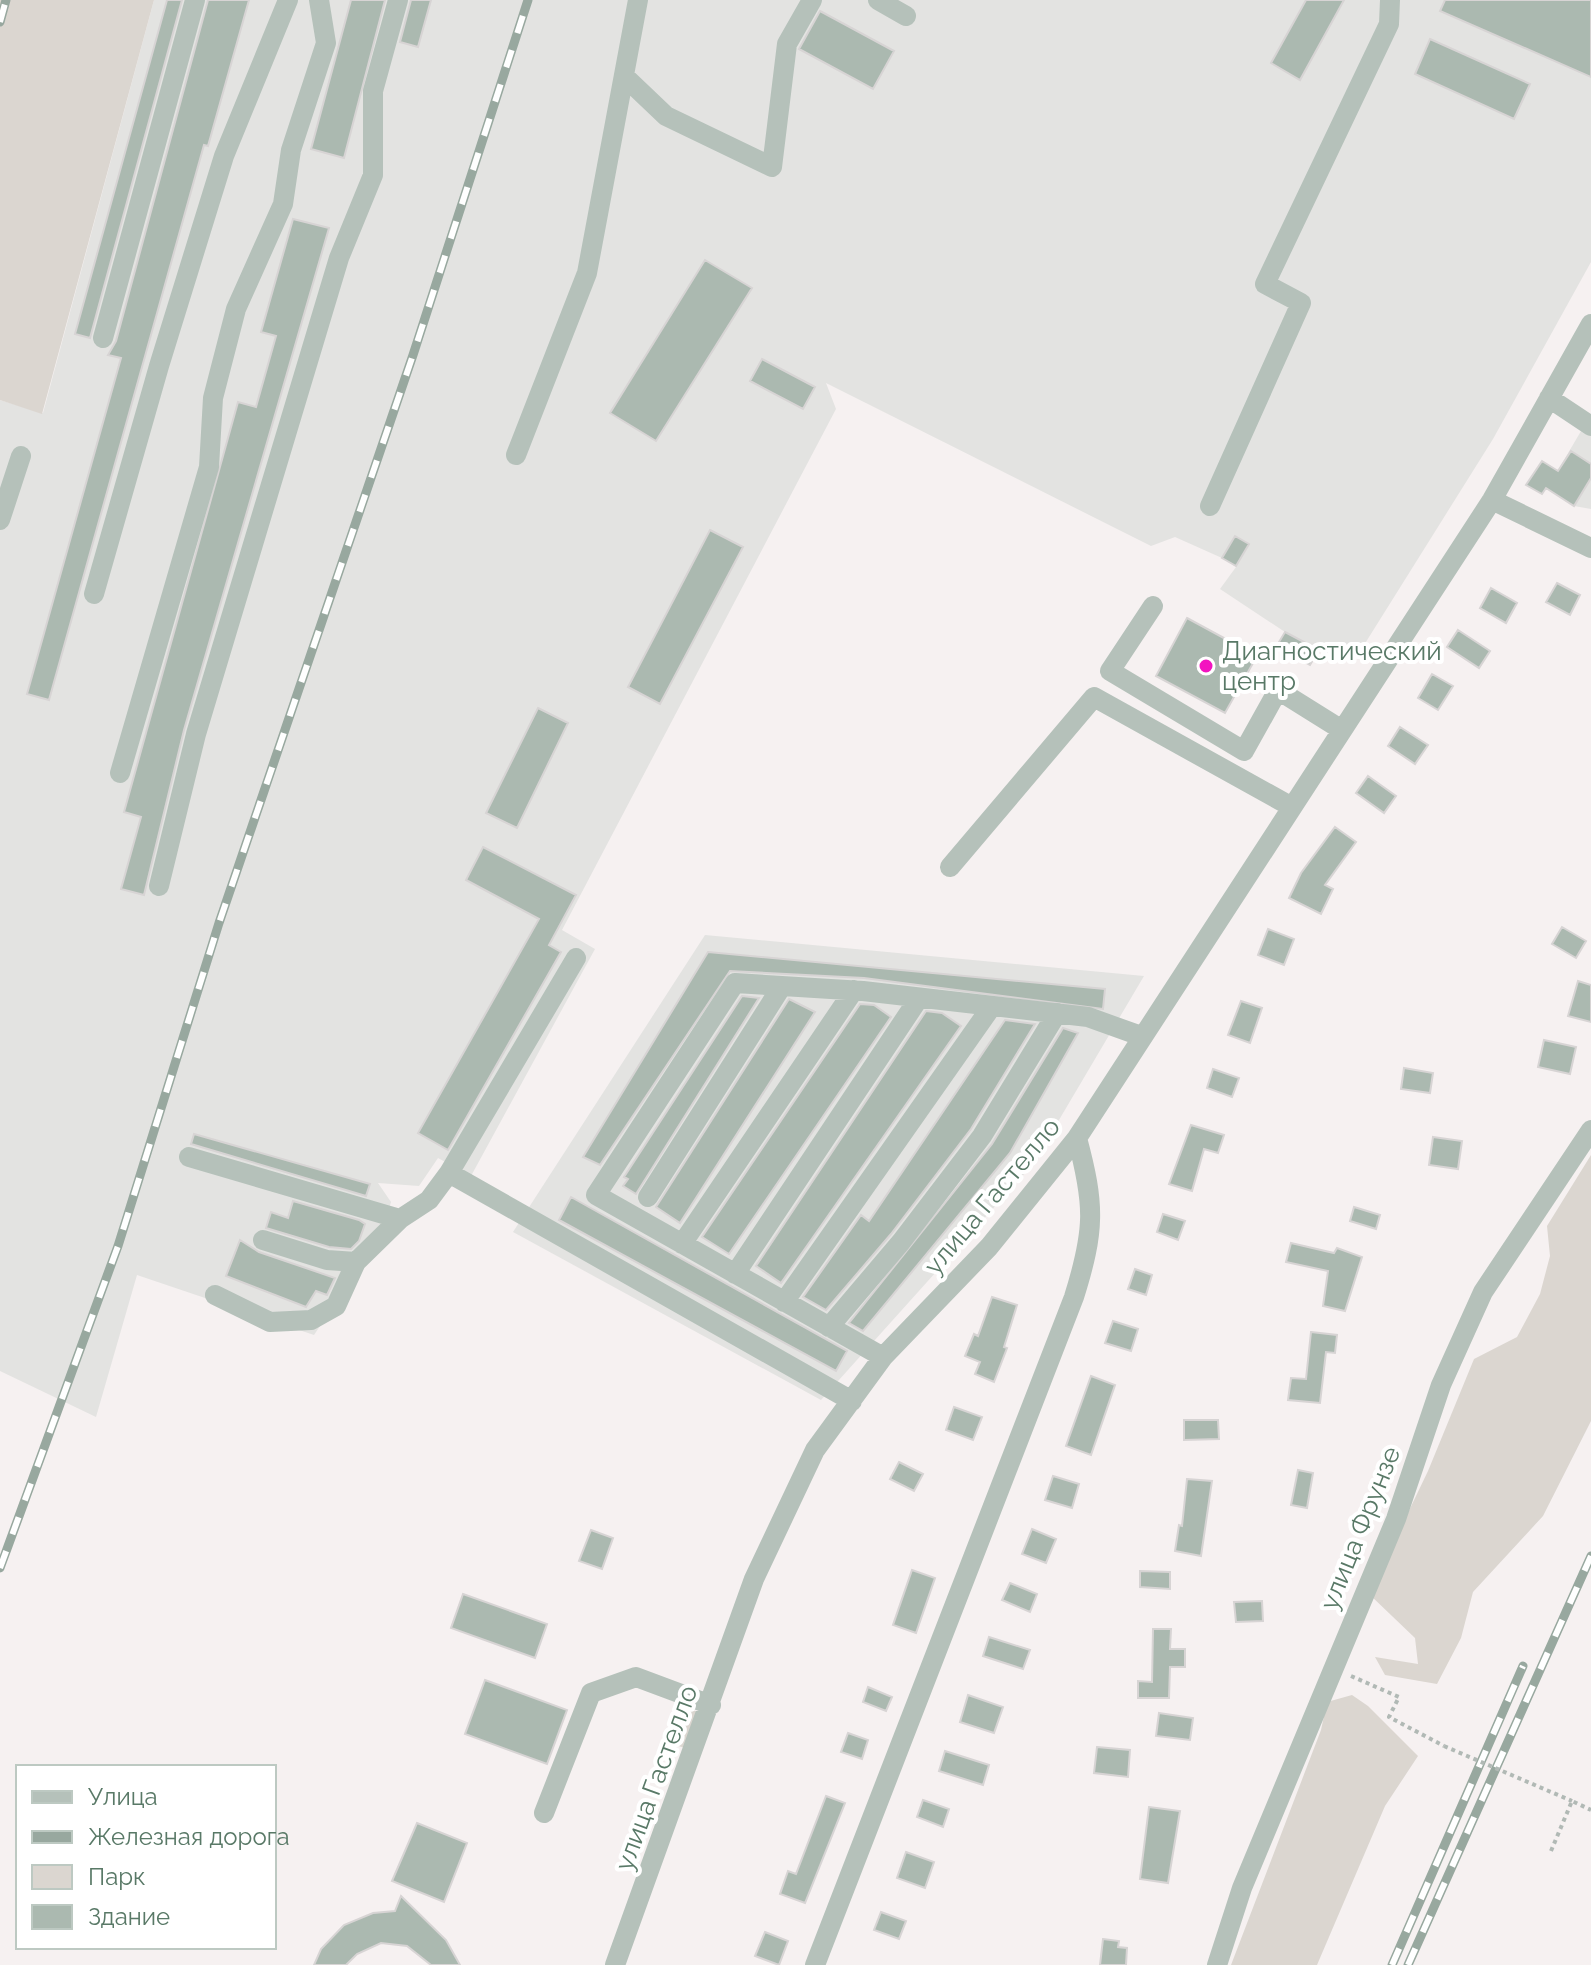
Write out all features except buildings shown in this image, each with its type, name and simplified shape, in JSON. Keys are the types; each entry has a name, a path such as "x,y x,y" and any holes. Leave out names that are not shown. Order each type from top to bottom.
{"street":[{"path":"103,338 195,0"},
{"path":"94,594 159,366 224,156 288,0"},
{"path":"120,773 209,467 213,398 236,309 283,204 291,150 326,43 319,0"},
{"path":"159,886 196,734 339,258 373,175 373,91 398,0"},
{"path":"516,455 587,273 638,0"},
{"path":"624,76 666,116 772,167 787,44 812,0"},
{"path":"878,0 906,16"},
{"path":"1210,506 1301,303 1265,284 1389,24 1390,0"},
{"name":"улица Гастелло","path":"615,1965 754,1579 815,1450 883,1357 989,1247 1077,1138 1492,500 1591,324"},
{"path":"1549,398 1591,426"},
{"path":"0,520 21,456"},
{"path":"1492,500 1591,548"},
{"path":"1153,606 1110,671 1091,689 1094,697 1292,807"},
{"path":"1110,671 1244,751 1278,690 1342,730"},
{"path":"950,867 1094,697"},
{"path":"215,1295 270,1322 311,1320 336,1306 356,1262 400,1219 429,1200 449,1173 576,958"},
{"path":"883,1357 596,1195 735,983 854,990 1088,1017 1141,1036"},
{"path":"648,1197 782,986"},
{"path":"682,1244 854,990"},
{"path":"735,1274 919,998"},
{"path":"784,1302 992,1006"},
{"path":"829,1327 901,1242 982,1136 1057,1013"},
{"name":"улица Фрунзе","path":"1217,1965 1242,1888 1331,1667 1396,1519 1441,1385 1483,1292 1591,1130"},
{"path":"815,1965 1074,1297 1090,1245 1090,1188 1077,1138"},
{"path":"189,1157 400,1219"},
{"path":"449,1173 852,1401"},
{"path":"263,1240 327,1260 356,1262"},
{"path":"544,1813 591,1693 636,1677 711,1705"}],"path":[{"path":"1331,1667 1399,1697 1389,1717 1444,1746 1591,1810"},
{"path":"1551,1851 1572,1801"}],"shaded area":[{"path":"154,0 1591,0 1591,262 1493,439 1354,661 1319,650 1285,632 1220,589 1236,567 1222,558 1175,537 1151,546 826,383 836,409 562,930 595,949 471,1176 438,1158 419,1186 378,1183 391,1202 381,1235 314,1335 137,1275 96,1417 0,1371 0,400 43,413"},
{"path":"1591,414 1591,509 1574,506 1547,489"},
{"path":"705,935 1144,976 1033,1164 821,1400 513,1232"}],"green space":[{"path":"0,0 154,0 42,414 0,400"},
{"path":"1591,1155 1591,1421 1543,1516 1473,1592 1461,1638 1437,1684 1385,1675 1375,1657 1418,1664 1415,1638 1369,1594 1428,1471 1474,1359 1517,1337 1540,1294 1550,1256 1547,1226"},
{"path":"1352,1695 1368,1706 1418,1756 1385,1806 1317,1965 1231,1965 1321,1730 1327,1702"},
{"path":"682,1707 698,1712 685,1748 669,1743"}],"railway":[{"path":"0,22 6,0"},
{"path":"0,1568 118,1246 219,923 413,355 528,0"},
{"path":"1408,1965 1591,1556"},
{"path":"1392,1965 1523,1666"}],"place":[{"name":"Диагностический центр","path":"1206,666"}]}
